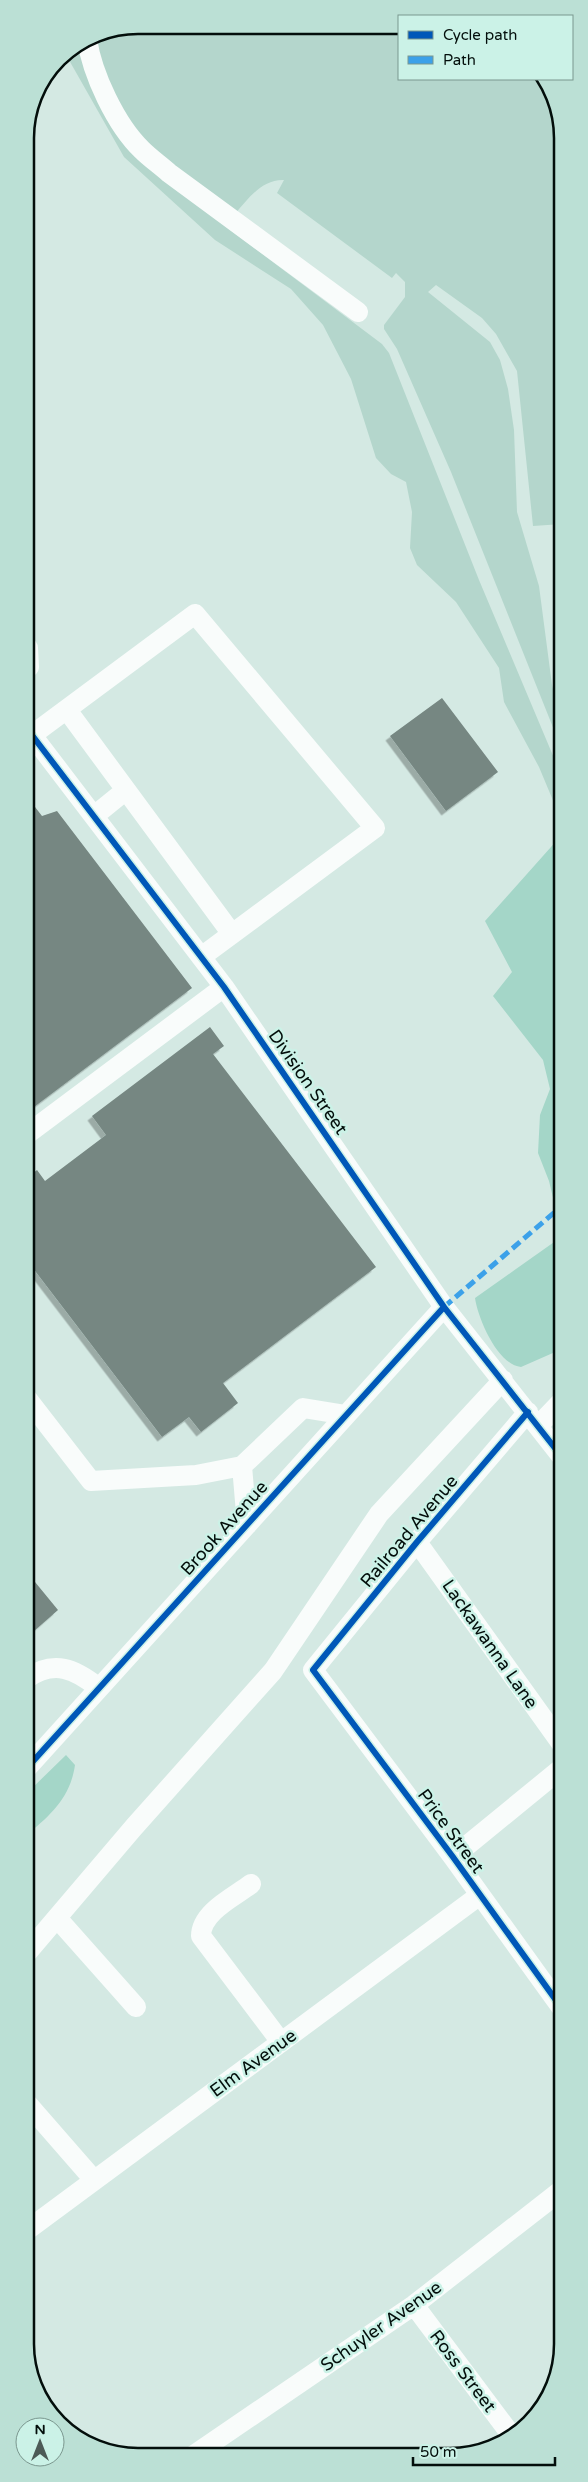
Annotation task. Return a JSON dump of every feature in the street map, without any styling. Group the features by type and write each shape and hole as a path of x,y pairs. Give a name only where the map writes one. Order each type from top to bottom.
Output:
{"street":[{"path":"89,47 95,76 122,123 140,149 169,173 358,312"},
{"path":"34,728 67,710 195,614 375,828 201,957"},
{"path":"67,710 232,934"},
{"name":"Division Street","path":"34,738 224,987 444,1307 534,1418 554,1446"},
{"path":"94,816 126,790"},
{"path":"34,1128 224,987"},
{"name":"Brook Avenue","path":"34,1759 444,1307"},
{"path":"34,1945 134,1827 273,1671 379,1514 503,1380"},
{"name":"Railroad Avenue","path":"313,1670 418,1542 534,1418 554,1406"},
{"path":"34,1407 91,1481 196,1475 242,1466 302,1408 346,1415"},
{"path":"242,1466 247,1525"},
{"name":"Lackawanna Lane","path":"418,1542 554,1735"},
{"path":"34,1675 48,1668 61,1668 80,1673 99,1688"},
{"name":"Price Street","path":"313,1670 453,1857 554,1998"},
{"path":"453,1857 554,1774"},
{"path":"251,1884 210,1914 204,1921 201,1936 281,2042"},
{"name":"Elm Avenue","path":"34,2225 480,1895"},
{"path":"57,1918 136,2007"},
{"path":"34,2111 94,2180"},
{"name":"Schuyler Avenue","path":"210,2448 414,2305 554,2196"},
{"name":"Ross Street","path":"414,2305 508,2431"}],"green space":[{"path":"398,34 398,80 537,80 551,111 554,138 554,525 533,526 517,371 496,334 482,318 436,285 428,292 490,342 500,360 508,389 514,430 517,512 539,586 554,693 554,730 451,472 397,349 384,329 384,325 405,297 405,282 396,273 392,278 277,193 284,180 262,186 250,196 235,214 140,143 100,77 96,43 111,37 124,35"},
{"path":"84,49 88,71 205,211 382,344 389,353 479,580 554,758 554,803 539,767 504,702 499,668 456,602 417,565 410,548 412,512 406,482 391,474 376,458 351,379 323,325 291,289 215,240 124,157 69,60"},
{"path":"554,844 554,1202 549,1181 538,1153 540,1115 550,1089 543,1060 493,996 512,972 485,921"},
{"path":"554,1242 554,1353 521,1367 513,1364 497,1350 490,1340 480,1317 475,1298"},
{"path":"66,1755 75,1765 64,1797 34,1829 34,1786"}],"building":[{"path":"442,698 498,772 446,811 390,736"},
{"path":"34,806 42,816 57,811 192,988 34,1107"},
{"path":"210,1027 224,1046 213,1054 376,1267 223,1383 238,1403 201,1432 189,1417 162,1437 34,1269 34,1172 37,1170 45,1181 106,1135 92,1116"},
{"path":"34,1581 58,1610 34,1631"}],"marked path":[{"path":"444,1307 554,1213"}],"cycle path":[{"path":"34,738 224,987 444,1307 554,1447"},
{"path":"34,1760 444,1307"},
{"path":"528,1412 417,1542 313,1670 453,1857 554,1997"}]}
